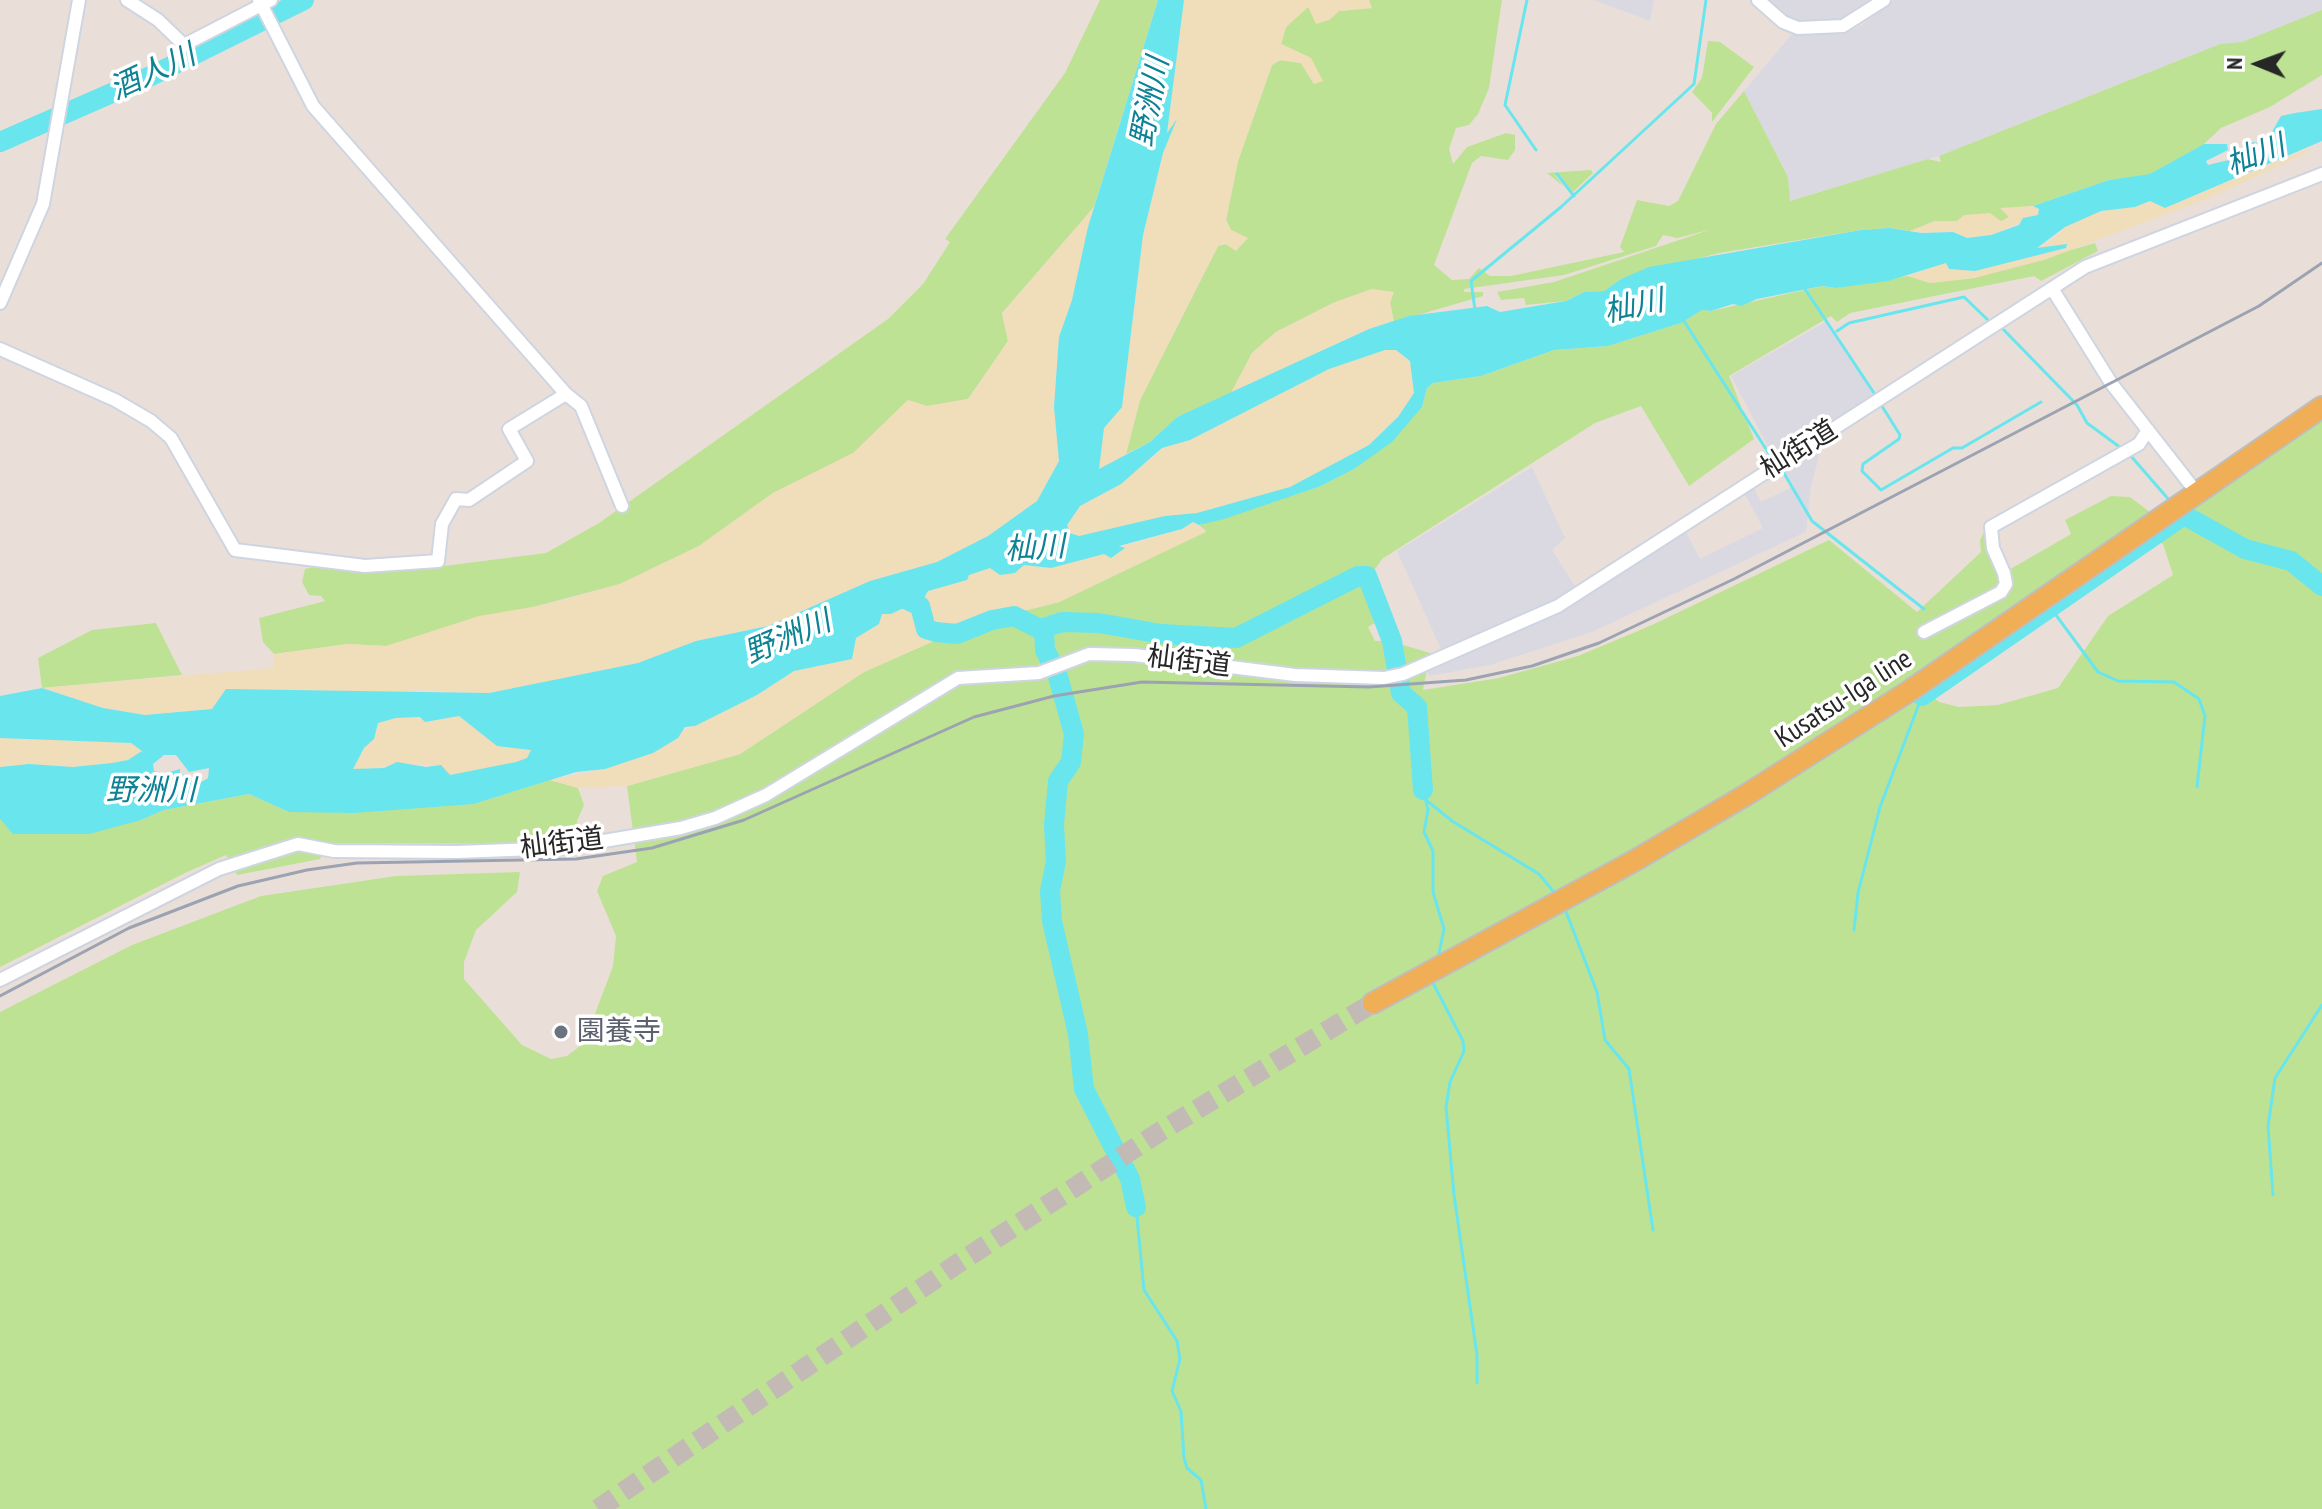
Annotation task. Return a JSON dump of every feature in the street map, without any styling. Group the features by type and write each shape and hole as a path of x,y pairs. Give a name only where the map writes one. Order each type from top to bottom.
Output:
{"main road":[{"name":"Kusatsu-Iga line","path":"1373,1003 1634,861 1746,795 1911,690 2322,407"}],"street":[{"path":"0,303 43,204 79,0"},
{"path":"127,0 158,20 184,45 264,2 313,106 566,394 581,406 622,506"},
{"path":"1758,0 1783,22 1798,28 1816,28 1852,23 1884,0"},
{"name":"杣街道","path":"0,980 219,869 298,844 334,851 457,852 562,848 681,828 715,818 766,795 958,678 1039,673 1089,654 1134,655 1295,675 1384,678 1403,674 1558,606 2085,267 2322,174"},
{"path":"2053,290 2111,383 2197,493"},
{"path":"0,349 115,400 151,421 171,438 235,550 365,566 438,561 442,524 456,499 469,500 527,461 509,429 566,394"},
{"path":"1924,632 2001,592 2006,584 1993,548 1991,527 2025,504 2139,444 2148,430"}],"shaded area":[{"path":"1594,0 1654,0 1650,21"},
{"path":"1765,0 1875,0 1836,23 1796,22"},
{"path":"1894,0 2322,0 2322,10 2242,42 2220,44 1939,156 1789,201 1788,176 1744,91 1791,35 1845,33 1862,25"},
{"path":"1827,321 1875,397 1775,460 1731,376"},
{"path":"1823,441 1811,487 1806,532 1592,632 1490,665 1429,676 1427,670 1561,608 1684,528 1700,559 1763,528 1743,491 1753,485 1761,502 1794,486 1782,467"},
{"path":"1532,467 1565,538 1552,550 1577,589 1556,603 1443,654 1397,551"}],"green space":[{"path":"1100,0 1158,0 1094,207 1002,313 1008,341 968,399 927,406 908,400 854,453 773,493 699,546 620,584 386,646 348,644 274,654 263,642 259,618 325,601 321,596 309,595 302,582 305,569 318,566 420,569 546,553 599,523 888,319 923,284 950,242 945,239 1065,73"},
{"path":"1369,0 1502,0 1489,88 1478,114 1469,125 1456,128 1449,149 1453,164 1467,147 1506,133 1515,135 1515,150 1508,160 1481,156 1472,163 1434,265 1452,280 1469,279 1479,268 1490,276 1511,276 1624,252 1620,247 1637,200 1669,206 1678,201 1716,124 1744,91 1788,177 1790,201 1928,159 1941,162 1939,156 2220,44 2242,42 2322,10 2322,75 2270,107 2221,128 2204,144 2150,175 2109,180 2033,206 2002,209 2009,217 2001,222 1935,221 1910,231 1890,228 1861,230 1719,253 1621,279 1604,291 1584,292 1566,301 1526,305 1524,298 1501,300 1497,292 1554,282 1709,230 1677,238 1663,235 1656,246 1564,275 1464,289 1464,292 1483,292 1483,296 1394,322 1390,303 1372,289 1333,303 1276,332 1252,353 1231,393 1177,417 1150,442 1126,454 1140,400 1218,246 1248,239 1231,230 1226,220 1238,161 1272,65 1280,60 1301,63 1314,84 1311,58 1281,44 1286,27 1309,6 1329,20 1339,11 1371,8"},
{"path":"1708,41 1720,42 1754,67 1712,122 1712,113 1692,92 1702,78"},
{"path":"1591,170 1593,173 1573,192 1558,173 1555,175 1563,186 1547,173"},
{"path":"2095,243 2098,251 2041,281 2034,276 1850,313 1837,322 1831,316 1729,376 1754,439 1689,486 1641,406 1595,423 1382,559 1364,585 1382,619 1368,627 1375,641 1390,641 1430,653 1423,690 1499,678 1578,656 1652,625 1829,540 1917,612 1981,552 1980,540 1985,530 2007,571 2071,534 2065,520 2111,496 2130,497 2163,522 2322,415 2322,1509 0,1509 0,1012 132,945 261,896 396,876 520,872 517,892 476,930 464,962 464,979 522,1045 551,1059 567,1056 584,1043 613,966 616,936 597,891 603,876 637,862 627,786 740,754 864,672 972,624 1059,602 1206,531 1199,525 1321,486 1354,469 1422,407 1427,388 1433,383 1481,376 1554,350 1608,346 1681,323 1702,310 1711,311 1822,286 1836,288 1908,276 1930,283 1974,278","holes":["2132,527 2163,544 2173,575 2108,616 2058,688 1998,705 1959,707 1939,702 1914,681"]},
{"path":"156,623 182,675 42,688 38,658 92,630"},
{"path":"550,780 578,788 584,805 577,821 579,838 538,844 327,843 320,859 237,875 226,855 0,967 0,819 14,834 141,820 164,810 249,794 289,812 474,804"}],"sand":[{"path":"1184,0 1369,0 1372,8 1339,11 1329,20 1316,24 1308,7 1286,27 1281,44 1311,58 1323,81 1314,84 1301,63 1280,60 1272,65 1238,161 1226,220 1231,230 1248,238 1236,251 1224,243 1218,246 1140,400 1126,454 1100,469 1097,468 1104,428 1122,407 1143,235 1163,153 1174,124 1166,135"},
{"path":"2313,147 2305,154 2209,198 2044,260 1974,278 1930,283 1908,276 1946,263 1950,269 1975,271 2066,248 2033,249 2048,243 2065,227 2101,211 2135,207 2151,201 2165,208"},
{"path":"2033,206 2039,209 2038,215 1991,235 1967,238 1953,232 1910,231 1935,221 1957,221 1964,215 1990,213 2001,221 2009,217 2000,208"},
{"path":"1094,207 1072,300 1059,337 1054,407 1059,461 1037,501 988,536 937,562 870,581 768,626 696,641 638,663 489,693 417,690 145,715 103,708 42,688 274,668 274,654 348,644 386,646 479,616 550,604 620,584 699,546 773,493 853,453 908,400 927,406 969,399 1008,341 1002,314"},
{"path":"1372,289 1394,292 1390,303 1394,322 1368,329 1231,393 1252,353 1276,332 1333,303"},
{"path":"1385,349 1395,350 1410,361 1414,393 1398,417 1369,445 1290,487 1197,513 1079,536 1070,533 1067,525 1080,506 1153,458 1162,448 1190,440 1329,369"},
{"path":"1193,522 1206,532 1059,602 972,624 864,672 740,754 627,786 578,788 550,780 605,769 757,695 794,671 852,659 856,638 879,624 882,614 924,598 928,591 967,580 969,575 990,568 1023,565 1051,568 1182,529"},
{"path":"459,716 498,746 531,749 527,758 450,775 441,765 402,764 353,770 364,748 374,739 377,723 395,718 420,717 425,722"},
{"path":"0,738 131,743 143,751 128,760 112,763 73,767 29,764 0,767"}],"water":[{"path":"1158,0 1184,0 1167,133 1177,119 1163,153 1143,235 1122,407 1104,428 1099,469 1150,442 1177,417 1369,329 1409,316 1487,306 1500,312 1566,301 1584,292 1604,291 1621,279 1649,267 1861,230 1890,228 1921,233 1953,232 1967,238 1991,235 2019,225 2023,218 2038,215 2039,209 2033,206 2109,180 2150,174 2204,144 2227,144 2228,150 2206,161 2208,165 2237,158 2253,142 2265,144 2281,116 2322,109 2322,141 2165,208 2150,201 2135,207 2101,211 2065,227 2037,248 2067,244 2066,248 1975,271 1949,269 1946,263 1888,281 1836,288 1822,286 1757,299 1741,306 1733,304 1711,311 1702,310 1681,323 1608,346 1554,350 1481,376 1433,383 1427,388 1422,407 1392,442 1354,469 1321,486 1224,519 1199,525 1193,522 1182,529 1119,546 1125,548 1111,558 1104,554 1051,568 1024,565 1015,573 1000,575 990,568 969,575 967,580 928,591 924,598 891,614 882,614 879,624 856,638 852,659 794,671 757,695 695,726 685,727 678,738 653,753 605,769 576,772 474,804 354,813 289,812 249,794 164,810 141,820 89,834 13,834 0,819 0,767 29,764 73,767 112,763 128,760 142,751 131,743 0,738 0,696 42,688 103,708 145,715 212,709 226,689 489,693 638,663 696,641 768,626 870,581 937,562 988,536 1037,501 1059,461 1054,407 1059,337 1072,300 1088,227","holes":["1385,350 1396,350 1410,361 1414,393 1398,417 1369,445 1290,487 1197,513 1165,516 1079,536 1070,533 1067,525 1080,506 1121,484 1162,448 1190,440 1329,369","459,716 497,746 531,750 527,758 516,762 450,775 441,765 426,767 397,762 384,768 353,769 364,748 374,739 378,723 396,718 420,717 425,722","164,755 176,755 189,772 209,768 208,778 195,786 188,774 180,775 180,769 163,774 154,771 153,764"]}],"waterway":[{"name":"酒人川","path":"0,142 153,75 304,0"},
{"path":"1527,0 1505,105 1536,150"},
{"path":"1475,310 1471,281 1561,207 1694,84 1706,0"},
{"path":"1557,174 1574,196"},
{"path":"1803,286 1876,396"},
{"path":"1837,331 1849,323 1964,297 1990,322"},
{"name":"杣川","path":"1682,318 1775,463"},
{"path":"2001,327 2077,405 2087,423 2121,448"},
{"path":"1880,403 1900,435 1899,439 1863,464 1862,471 1881,490 2041,402"},
{"path":"2130,455 2170,501"},
{"path":"1781,468 1812,521 1924,609"},
{"path":"1922,696 2184,515 2245,549 2291,561 2322,586"},
{"path":"1041,629 1062,622 1099,623 1161,634 1236,638 1358,576 1367,576 1392,641 1401,693 1417,707 1423,790"},
{"path":"887,597 903,598 920,606 926,629 936,632 957,634 992,620 1014,616 1044,631 1045,650 1057,673 1074,734 1071,762 1058,781 1054,825 1056,861 1050,891 1052,921 1078,1034 1084,1089 1130,1179 1136,1207"},
{"path":"2050,607 2098,672 2118,681 2174,682 2199,699 2205,716 2197,787"},
{"path":"1854,930 1858,893 1880,807 1922,696"},
{"path":"1423,790 1428,810 1424,832 1433,851 1433,892 1444,929 1438,958"},
{"path":"1426,800 1452,821 1539,874 1557,896"},
{"path":"1565,909 1597,992 1605,1040 1629,1069 1653,1230"},
{"path":"1432,981 1463,1041 1464,1051 1450,1082 1446,1107 1454,1195 1477,1355 1477,1383"},
{"path":"2273,1195 2268,1126 2275,1078 2322,1005"},
{"path":"1136,1207 1144,1290 1177,1341 1180,1359 1172,1391 1181,1411 1184,1458 1187,1468 1201,1480 1206,1509"}],"tunnel":[{"path":"598,1509 960,1262 1158,1133 1373,1003"}],"railway":[{"path":"0,996 129,928 238,886 307,870 357,863 576,859 652,848 744,820 974,717 1054,696 1142,682 1369,687 1466,680 1532,666 1599,643 1734,579 2259,306 2322,263"}],"place":[{"name":"園養寺","path":"561,1032"}],"water label":[{"name":"野洲川","path":"1151,102"},
{"name":"野洲川","path":"788,638"},
{"name":"野洲川","path":"151,791"}]}
